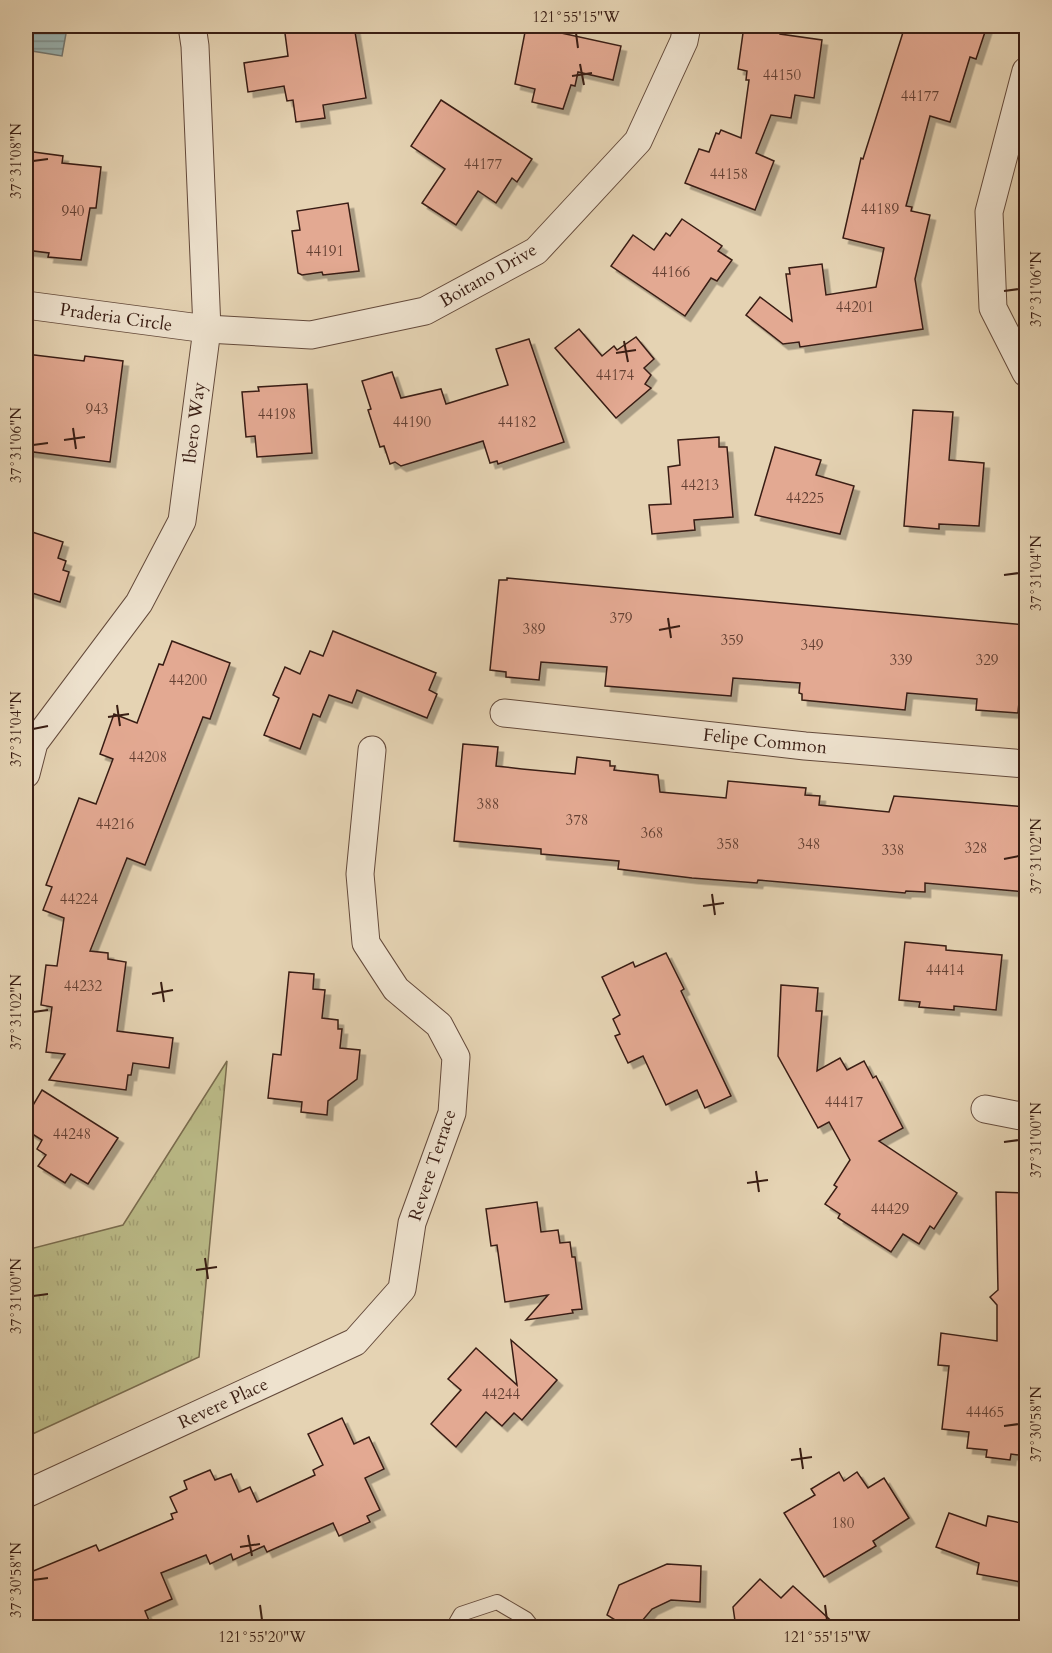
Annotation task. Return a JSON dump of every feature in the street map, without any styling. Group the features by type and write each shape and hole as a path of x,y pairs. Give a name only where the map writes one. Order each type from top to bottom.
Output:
{"street":[{"name":"Ibero Way","path":"26,774 30,741 139,603 182,521 207,329 195,46 192,26"},
{"name":"Boitano Drive","path":"207,329 311,335 425,311 537,251 638,141 684,41 687,26"},
{"path":"1026,71 989,212 993,308 1026,373"},
{"name":"Praderia Circle","path":"26,304 207,329"},
{"name":"Felipe Common","path":"504,713 805,746 1026,764"},
{"name":"Revere Terrace","path":"372,750 360,874 366,942 396,989 439,1025 456,1057 452,1113 412,1223 402,1289"},
{"path":"985,1109 1026,1117"},
{"name":"Revere Place","path":"26,1494 356,1342 402,1289"}],"lane":[{"path":"453,1628 461,1614 497,1602 526,1619 532,1628"}],"green space":[{"path":"227,1061 199,1357 26,1437 26,1250 123,1225"}],"water":[{"path":"26,26 67,28 62,56 26,50"}],"building":[{"path":"284,26 354,26 366,98 323,105 325,118 296,122 293,100 287,101 284,86 248,92 244,63 288,56"},
{"path":"529,26 621,46 613,80 578,72 575,86 571,85 563,109 532,102 535,89 515,84 525,32 527,33"},
{"path":"744,26 780,29 780,34 822,40 814,98 795,95 791,118 771,115 756,153 774,161 755,210 685,183 699,149 709,152 716,133 719,134 721,130 741,138 749,80 746,80 747,71 738,69"},
{"path":"905,26 987,26 976,59 970,57 950,122 930,116 906,206 912,207 911,211 930,215 915,279 923,329 800,347 799,342 783,344 746,315 760,297 792,321 786,274 790,274 789,268 822,264 826,295 876,287 884,248 843,238 861,158 863,159"},
{"path":"441,100 532,159 517,182 512,178 496,203 478,191 456,225 422,203 445,169 411,146"},
{"path":"26,151 63,156 62,163 101,167 96,208 90,208 81,260 48,257 49,253 26,250"},
{"path":"348,203 359,271 323,275 322,272 302,275 298,273 292,231 300,230 297,211"},
{"path":"682,219 722,246 718,251 732,260 717,281 711,278 685,316 611,266 633,235 654,250 666,233 670,236"},
{"path":"579,329 602,356 614,346 617,350 636,337 654,359 644,368 651,375 645,384 651,388 616,418 555,348"},
{"path":"529,339 564,442 498,464 497,461 490,463 483,441 401,466 395,462 390,464 384,446 380,447 368,410 371,409 362,381 392,372 401,398 441,389 446,404 508,385 496,349"},
{"path":"26,354 84,361 85,356 123,361 110,462 26,451"},
{"path":"307,384 312,453 257,457 255,436 246,437 242,392 259,391 258,387"},
{"path":"913,410 953,412 949,460 984,463 979,526 939,524 939,529 904,526"},
{"path":"719,437 719,447 727,447 733,517 694,520 695,530 652,534 649,505 671,504 668,467 680,465 678,440"},
{"path":"775,447 821,460 816,475 854,486 840,534 755,515"},
{"path":"26,530 63,542 58,558 66,561 63,570 69,572 60,602 26,591"},
{"path":"507,578 1026,625 1018,713 976,710 977,699 907,693 905,710 802,700 802,694 799,693 800,683 733,678 731,696 605,686 607,667 541,662 539,680 506,677 506,672 490,670 499,580 507,580"},
{"path":"333,631 436,673 429,690 437,694 427,718 357,690 352,703 329,695 320,717 313,714 300,749 264,735 279,698 273,695 285,667 300,674 310,651 323,656"},
{"path":"172,641 230,663 210,719 203,717 145,865 127,858 90,951 108,953 108,959 126,962 117,1031 173,1038 169,1068 133,1063 131,1075 128,1075 126,1090 49,1080 65,1054 46,1052 52,1007 41,1005 46,965 57,966 64,918 43,910 52,887 46,885 79,798 96,804 113,759 100,754 114,714 137,723 159,664 163,665"},
{"path":"463,744 498,747 496,766 575,774 577,757 610,761 610,766 615,766 614,770 658,775 660,792 726,798 728,781 806,788 805,795 820,796 819,805 889,812 894,796 1026,807 1026,892 925,883 925,892 906,891 905,893 758,880 757,883 692,878 618,869 619,861 541,854 541,849 454,841"},
{"path":"905,942 946,946 946,950 1002,955 996,1010 954,1006 954,1010 919,1007 920,1002 899,1000"},
{"path":"666,953 684,989 681,991 731,1096 705,1108 697,1090 666,1105 643,1056 628,1063 615,1036 620,1034 613,1019 620,1015 602,977 633,962 635,967"},
{"path":"289,972 314,974 313,989 325,990 322,1018 338,1020 338,1029 342,1029 340,1048 360,1050 357,1079 328,1101 327,1115 301,1112 302,1102 268,1098 273,1054 281,1055"},
{"path":"781,985 818,988 816,1011 822,1011 817,1071 840,1058 847,1070 864,1061 873,1078 876,1076 903,1128 879,1141 957,1193 934,1229 930,1226 919,1244 903,1234 891,1252 838,1218 840,1214 825,1204 837,1187 834,1185 850,1160 829,1122 818,1128 778,1056"},
{"path":"42,1090 118,1138 88,1184 71,1174 65,1183 38,1166 46,1155 37,1149 42,1140 26,1130 26,1117"},
{"path":"996,1192 1026,1193 1026,1456 1011,1454 1010,1460 986,1457 987,1450 967,1448 969,1432 942,1429 949,1366 938,1365 941,1333 997,1341 997,1305 990,1297 998,1290"},
{"path":"537,1202 541,1232 558,1230 560,1243 570,1242 572,1257 575,1257 582,1309 572,1310 573,1313 526,1320 548,1295 505,1302 497,1245 491,1246 486,1209"},
{"path":"511,1340 557,1380 522,1420 514,1413 502,1426 486,1412 456,1447 431,1424 461,1390 448,1379 476,1348 517,1385"},
{"path":"342,1418 354,1444 369,1437 384,1469 365,1478 380,1510 367,1516 370,1522 339,1536 333,1523 267,1552 264,1546 233,1560 231,1554 210,1564 206,1555 161,1573 172,1599 145,1611 152,1628 26,1628 26,1574 96,1545 99,1551 173,1519 171,1514 177,1512 170,1497 187,1489 184,1481 210,1470 215,1480 231,1474 239,1492 250,1487 257,1502 315,1475 313,1470 323,1465 308,1434"},
{"path":"839,1472 844,1481 857,1472 868,1488 884,1478 909,1518 873,1541 876,1546 824,1577 784,1513 815,1495 811,1489"},
{"path":"949,1513 986,1526 988,1516 1026,1524 1026,1583 977,1574 979,1563 936,1547"},
{"path":"667,1564 701,1566 700,1602 671,1600 652,1609 636,1628 628,1628 607,1615 619,1585"},
{"path":"760,1579 781,1598 793,1586 839,1628 736,1628 733,1607"}]}
